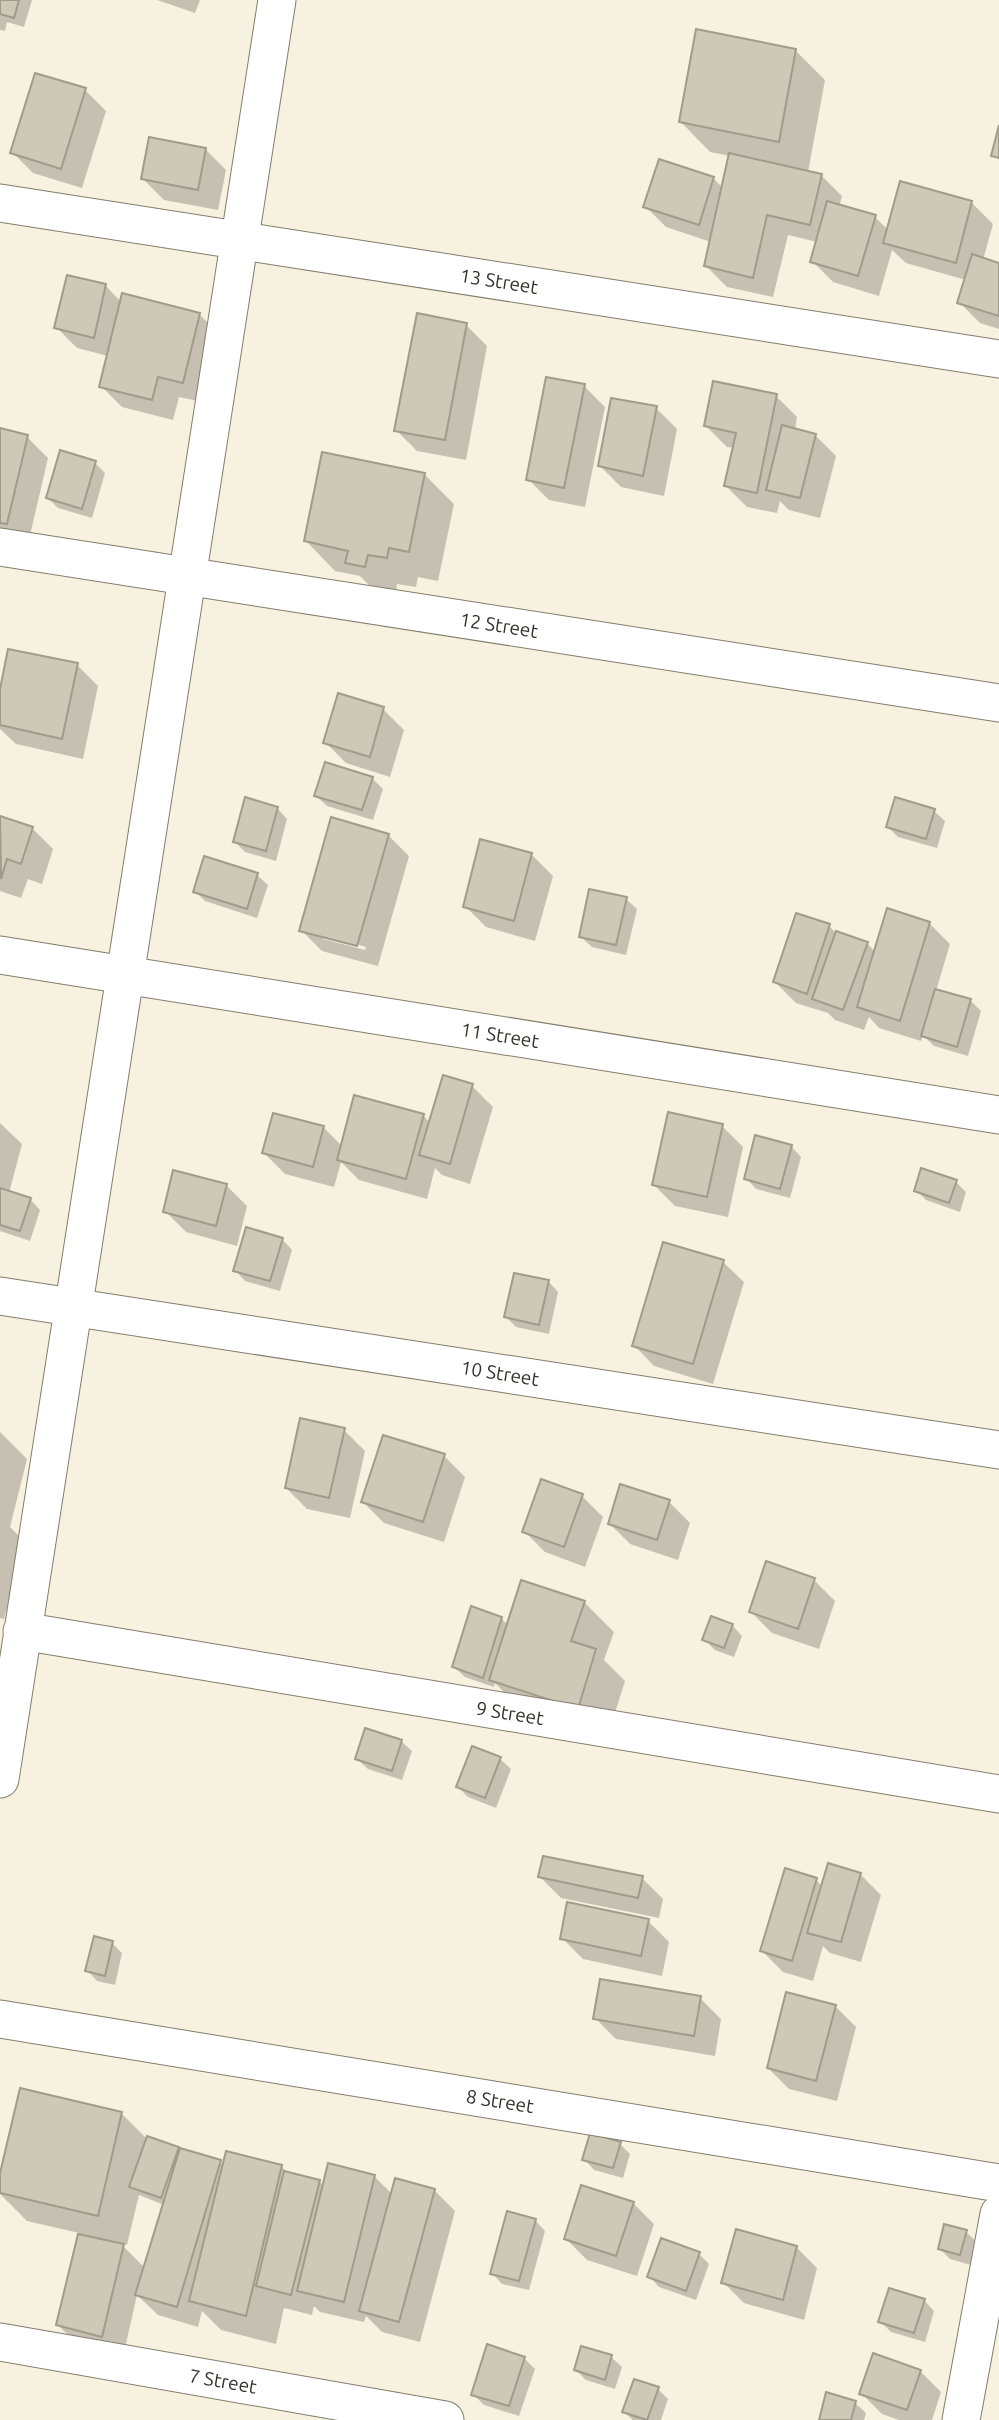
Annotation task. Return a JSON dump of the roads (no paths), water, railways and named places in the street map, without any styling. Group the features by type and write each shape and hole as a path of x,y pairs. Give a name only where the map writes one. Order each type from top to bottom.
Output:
{"street":[{"path":"0,1779 277,0"},
{"name":"13 Street","path":"0,203 999,359"},
{"name":"12 Street","path":"0,547 999,703"},
{"name":"11 Street","path":"0,955 999,1115"},
{"name":"10 Street","path":"0,1296 999,1450"},
{"name":"9 Street","path":"22,1631 999,1794"},
{"name":"8 Street","path":"0,2018 999,2183"},
{"path":"961,2420 999,2214"},
{"name":"7 Street","path":"0,2342 446,2420"}]}
